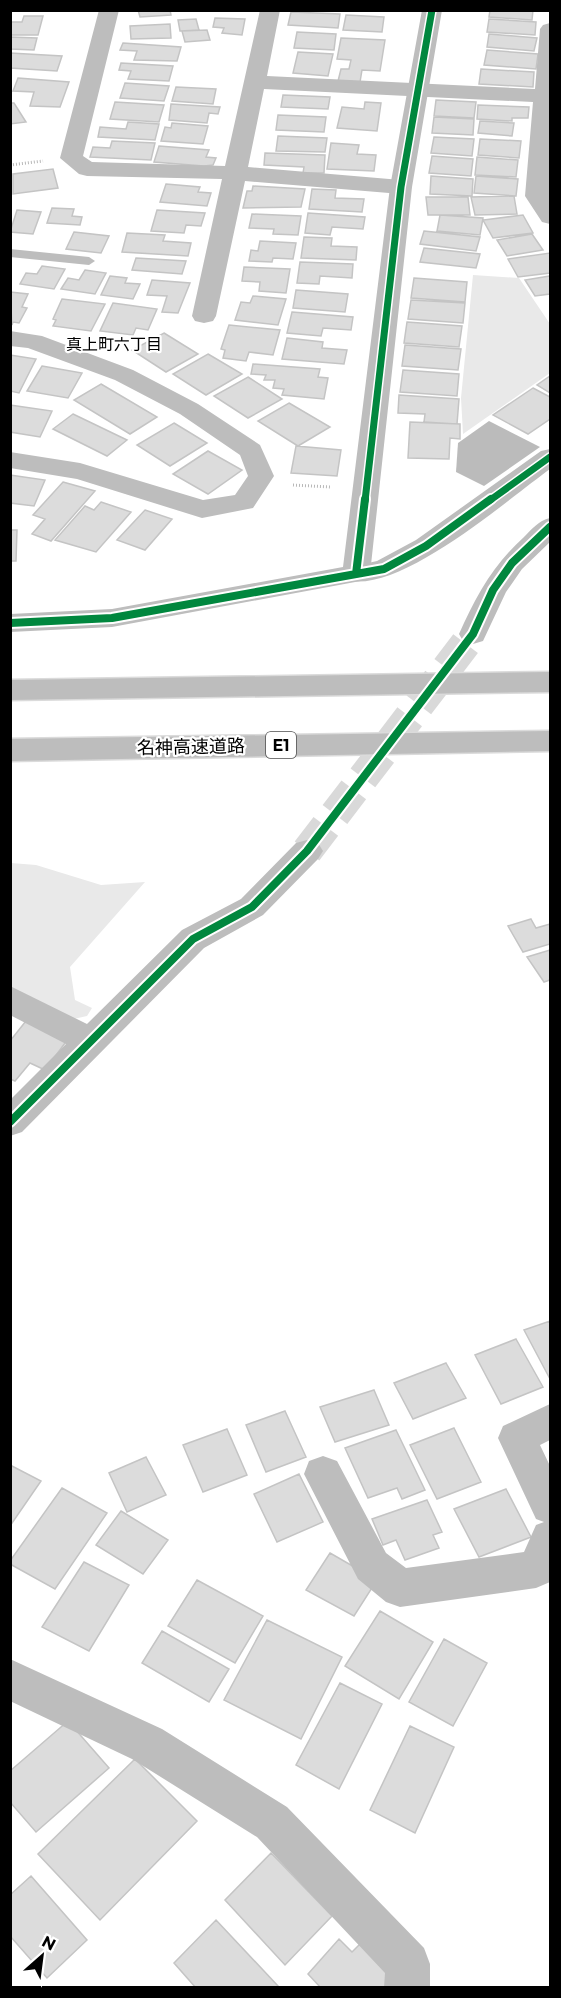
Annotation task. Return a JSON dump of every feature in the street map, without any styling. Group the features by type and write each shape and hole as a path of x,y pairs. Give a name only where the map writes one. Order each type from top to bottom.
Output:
{"main road":[{"path":"109,10 71,158 87,169 236,172 401,187"},
{"path":"204,316 270,10"},
{"path":"356,574 401,187 432,10"},
{"path":"550,29 548,96 537,196 550,217"},
{"path":"255,82 418,92 548,96"},
{"path":"10,338 33,341 124,375 189,409 251,451 261,476 244,502 202,509 80,471 10,460"},
{"path":"10,623 112,618 384,569 426,546 550,458"},
{"path":"473,633 493,590 512,564 550,526"},
{"path":"10,690 550,682"},
{"name":"名神高速道路","path":"10,750 550,741"},
{"path":"10,1122 193,939 252,908 308,851"},
{"path":"10,999 89,1041"},
{"path":"550,1421 517,1438 550,1506"},
{"path":"323,1474 372,1566 400,1588 536,1569 550,1538"},
{"path":"12,1681 147,1744 272,1822 408,1964 407,1988"}],"lane":[{"path":"10,253 89,261"}],"path":[{"path":"256,483 366,489"}],"shaded area":[{"path":"473,275 519,278 550,324 550,373 463,434 461,398"},
{"path":"489,421 540,447 484,486 456,472 458,443"},
{"path":"11,863 36,865 101,885 145,882 70,967 75,1000 92,1008 87,1016 69,1020 11,987"}],"building":[{"path":"138,10 170,10 171,15 140,17"},
{"path":"490,10 533,10 532,20 489,17"},
{"path":"291,12 340,14 338,28 288,25"},
{"path":"346,15 384,17 382,32 343,30"},
{"path":"24,16 43,16 38,35 10,35 10,22 22,22"},
{"path":"215,18 245,19 242,35 222,33 224,28 213,27"},
{"path":"196,19 199,30 180,31 178,20"},
{"path":"489,19 536,22 535,35 487,32"},
{"path":"170,24 171,38 131,39 130,26"},
{"path":"207,30 210,40 185,42 182,31"},
{"path":"297,32 336,34 334,50 294,48"},
{"path":"489,34 537,38 534,51 487,47"},
{"path":"10,37 37,38 34,50 10,49"},
{"path":"341,38 385,40 380,71 362,70 360,82 338,81 341,69 349,69 351,60 337,59"},
{"path":"123,43 181,47 177,61 134,60 137,51 120,50"},
{"path":"487,50 538,54 536,69 484,65"},
{"path":"298,52 333,54 328,76 293,73"},
{"path":"10,53 62,56 57,71 10,68"},
{"path":"121,63 173,66 169,81 128,79 131,71 119,70"},
{"path":"481,69 534,72 533,87 479,84"},
{"path":"18,78 69,82 60,107 30,106 34,92 13,91"},
{"path":"125,83 169,86 164,101 120,98"},
{"path":"176,87 216,89 213,104 172,101"},
{"path":"283,95 330,97 328,109 281,107"},
{"path":"436,100 476,102 474,118 434,116"},
{"path":"115,102 164,105 159,122 110,119"},
{"path":"365,102 381,103 377,131 337,128 342,107 364,109"},
{"path":"10,103 14,103 26,122 10,124"},
{"path":"171,104 220,107 218,114 209,113 207,123 169,120"},
{"path":"478,105 529,107 528,118 512,118 512,121 477,119"},
{"path":"278,115 326,117 324,132 276,130"},
{"path":"434,117 474,119 473,135 432,133"},
{"path":"480,121 514,123 512,136 478,133"},
{"path":"128,122 159,124 155,140 98,137 100,127 126,129"},
{"path":"172,123 208,126 203,144 161,141 165,127 171,128"},
{"path":"278,136 327,138 325,152 276,151"},
{"path":"434,137 474,139 472,156 431,153"},
{"path":"480,139 521,141 519,158 478,155"},
{"path":"112,141 155,143 151,160 90,157 93,147 110,148"},
{"path":"331,143 359,145 357,154 376,155 374,171 327,169"},
{"path":"159,146 209,150 206,157 216,158 213,165 204,166 154,162"},
{"path":"265,153 325,155 324,173 303,173 304,167 264,165"},
{"path":"432,156 473,159 471,176 429,173"},
{"path":"477,157 518,160 516,177 475,175"},
{"path":"53,169 58,188 13,194 13,174"},
{"path":"431,176 473,179 472,196 430,194"},
{"path":"476,176 518,179 516,196 474,193"},
{"path":"166,184 200,187 198,192 211,193 207,206 160,202"},
{"path":"253,186 305,189 301,207 243,208 247,191 252,191"},
{"path":"312,189 336,190 335,198 364,199 362,212 309,209"},
{"path":"514,196 517,214 475,215 471,197"},
{"path":"426,197 468,197 470,215 428,215"},
{"path":"52,208 74,209 72,216 82,217 80,225 47,223"},
{"path":"17,210 41,212 33,234 10,232"},
{"path":"157,210 205,213 201,226 186,225 184,233 151,231"},
{"path":"308,213 365,217 363,229 332,227 330,235 305,233"},
{"path":"252,214 301,216 298,235 273,234 274,229 249,228"},
{"path":"440,215 483,218 480,235 437,231"},
{"path":"523,215 533,233 493,238 483,220"},
{"path":"424,231 480,237 476,251 420,244"},
{"path":"74,232 109,236 101,253 66,249"},
{"path":"127,233 165,235 163,241 191,243 188,256 122,252"},
{"path":"532,234 543,250 507,256 497,240"},
{"path":"304,237 332,238 331,246 357,247 356,260 301,258"},
{"path":"260,241 296,243 293,259 273,258 272,262 249,261 251,250 258,251"},
{"path":"424,248 480,254 476,268 420,262"},
{"path":"550,253 550,273 518,277 508,259"},
{"path":"136,258 186,261 182,274 132,270"},
{"path":"300,262 353,264 352,278 320,276 319,284 297,283"},
{"path":"42,266 65,269 54,289 20,284 26,273 37,274"},
{"path":"244,267 290,269 286,293 259,291 260,282 242,281"},
{"path":"85,270 106,273 95,294 61,289 68,278 79,280"},
{"path":"110,276 127,278 125,283 140,284 133,299 101,295"},
{"path":"550,276 550,294 535,296 525,280"},
{"path":"414,278 467,282 465,302 411,298"},
{"path":"152,280 190,283 178,313 162,312 167,296 147,295"},
{"path":"296,290 348,294 345,312 293,308"},
{"path":"10,292 28,294 22,307 27,308 19,323 13,322 12,325"},
{"path":"253,296 286,299 278,325 235,320 241,302 250,303"},
{"path":"62,299 105,304 91,331 53,326 56,320 53,319"},
{"path":"411,300 465,303 463,323 408,319"},
{"path":"113,303 157,309 148,330 136,328 133,335 100,331"},
{"path":"292,312 353,317 351,330 323,328 321,336 287,333"},
{"path":"407,322 462,326 459,347 404,343"},
{"path":"229,325 280,330 273,355 249,352 246,361 223,358 225,350 221,349"},
{"path":"164,333 198,354 166,372 132,350"},
{"path":"287,338 323,342 322,348 347,350 344,364 282,359"},
{"path":"405,345 461,349 458,370 402,366"},
{"path":"208,354 242,374 206,395 173,374"},
{"path":"10,355 36,359 19,393 10,391"},
{"path":"253,364 320,369 318,377 328,378 324,399 282,395 284,389 273,388 275,380 264,380 266,375 251,374"},
{"path":"42,366 82,373 68,398 27,391"},
{"path":"403,370 459,374 457,396 400,392"},
{"path":"550,376 550,393 537,385"},
{"path":"248,377 282,399 248,418 214,396"},
{"path":"101,384 157,417 130,434 74,400"},
{"path":"533,388 550,397 550,419 528,434 493,415"},
{"path":"399,395 459,399 457,424 424,422 425,414 398,413"},
{"path":"289,403 330,427 298,446 258,421"},
{"path":"10,405 52,411 40,437 10,432"},
{"path":"73,414 127,440 107,456 53,429"},
{"path":"410,422 460,424 460,439 450,438 449,459 408,458"},
{"path":"174,423 207,443 170,466 137,445"},
{"path":"296,446 341,450 337,476 291,473"},
{"path":"208,451 242,470 208,494 173,474"},
{"path":"10,475 45,480 34,506 10,503"},
{"path":"63,482 95,491 51,541 32,534 45,519 33,515"},
{"path":"101,502 131,512 96,552 55,540 85,506 94,510"},
{"path":"145,510 172,519 145,550 117,540"},
{"path":"10,530 17,530 16,561 10,561"},
{"path":"531,919 536,928 550,924 550,944 523,952 508,926"},
{"path":"550,950 550,980 544,982 527,957"},
{"path":"26,1021 68,1039 45,1070 30,1063 15,1081 10,1079 10,1041"},
{"path":"550,1321 550,1379 524,1330"},
{"path":"516,1339 543,1387 501,1404 475,1355"},
{"path":"446,1363 466,1398 413,1419 394,1383"},
{"path":"374,1390 389,1425 335,1442 320,1407"},
{"path":"285,1411 306,1457 266,1472 246,1425"},
{"path":"454,1428 481,1482 437,1499 410,1445"},
{"path":"227,1429 247,1475 203,1492 183,1445"},
{"path":"396,1430 425,1490 402,1499 397,1488 368,1498 345,1448"},
{"path":"146,1457 166,1495 127,1512 109,1473"},
{"path":"10,1465 41,1481 10,1526"},
{"path":"299,1474 323,1522 277,1542 254,1494"},
{"path":"62,1488 107,1513 55,1589 10,1564 10,1561"},
{"path":"506,1489 531,1537 479,1557 454,1509"},
{"path":"427,1500 442,1532 433,1535 439,1548 405,1560 396,1540 383,1545 372,1519"},
{"path":"121,1511 168,1540 143,1574 96,1545"},
{"path":"330,1553 377,1580 354,1616 306,1590"},
{"path":"84,1562 129,1585 89,1651 42,1627"},
{"path":"197,1580 263,1616 235,1663 168,1626"},
{"path":"380,1611 433,1642 399,1699 345,1666"},
{"path":"267,1620 342,1657 301,1739 224,1700"},
{"path":"162,1631 229,1669 209,1702 142,1663"},
{"path":"444,1639 487,1663 453,1726 409,1702"},
{"path":"340,1683 382,1704 339,1789 296,1765"},
{"path":"68,1721 109,1768 36,1832 10,1802 10,1771"},
{"path":"410,1726 454,1747 415,1833 370,1810"},
{"path":"135,1759 197,1821 100,1920 38,1854"},
{"path":"271,1853 332,1916 285,1965 225,1900"},
{"path":"31,1876 87,1940 47,1978 10,1936 10,1895"},
{"path":"216,1920 278,1986 276,1988 196,1988 174,1963"},
{"path":"339,1939 352,1952 363,1941 401,1979 394,1988 321,1988 308,1974"}],"tunnel":[{"path":"307,851 473,634"}],"cycle path":[{"path":"356,574 401,187 432,10"},
{"path":"10,623 112,618 384,569 426,546 550,457"},
{"path":"10,1122 193,939 252,907 307,851 473,634 493,590 512,563 550,527"}],"district":[{"name":"真上町六丁目","path":"114,344"}]}
